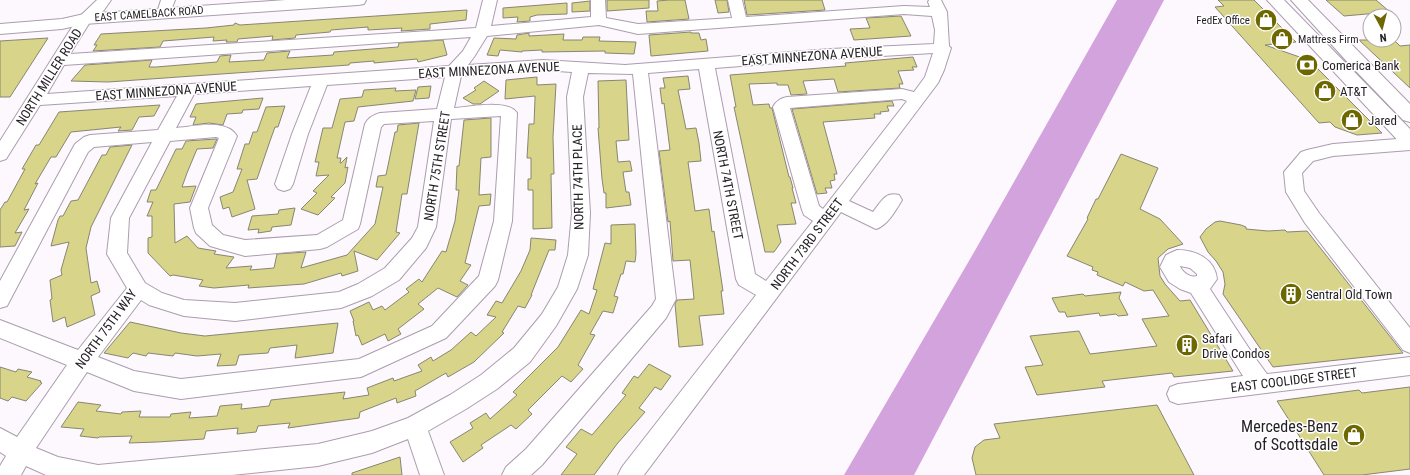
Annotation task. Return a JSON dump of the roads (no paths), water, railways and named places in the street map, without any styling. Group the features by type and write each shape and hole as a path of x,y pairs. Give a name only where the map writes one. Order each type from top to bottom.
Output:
{"main road":[{"name":"EAST CAMELBACK ROAD","path":"0,29 62,24 84,19 166,7 358,0"},
{"path":"1275,0 1410,142"},
{"path":"1298,0 1410,115"},
{"name":"EAST CAMELBACK ROAD","path":"0,19 68,14 84,19"}],"street":[{"name":"NORTH MILLER ROAD","path":"84,19 83,8 88,0"},
{"name":"NORTH MILLER ROAD","path":"0,155 84,19 99,7 104,0"},
{"name":"NORTH 75TH STREET","path":"138,289 163,301 184,308 203,311 235,312 341,300 365,290 392,274 419,243 427,227 431,210 440,130 454,71 469,54 483,30 490,0"},
{"path":"598,0 599,21"},
{"path":"735,0 740,21"},
{"path":"824,0 830,15"},
{"path":"60,60 468,33 483,30 599,21 638,29 904,10 937,6"},
{"name":"NORTH 73RD STREET","path":"630,475 918,98 935,73 943,48 937,6"},
{"name":"EAST MINNEZONA AVENUE","path":"35,100 543,65 625,70 706,63 943,48"},
{"name":"NORTH 74TH STREET","path":"706,63 746,279 770,293"},
{"name":"NORTH 74TH PLACE","path":"415,426 489,382 522,356 549,320 567,289 578,255 581,213 575,97 581,68"},
{"path":"514,475 539,452 659,312 666,299 640,68"},
{"path":"284,184 300,134 321,81"},
{"name":"NORTH 75TH WAY","path":"8,475 20,452 81,362 138,289 117,254 120,218 188,90"},
{"path":"825,220 811,210 781,108 787,102 902,94 918,98"},
{"path":"0,300 81,148 90,141 219,131 228,136 199,208 203,228 218,242 245,248 320,242 351,224 373,124 380,119 503,110 510,113 503,221 488,280 439,332 361,368 182,389 134,381 81,362 0,329"},
{"path":"1410,142 1333,150 1307,156 1294,172 1295,192 1312,218 1410,344"},
{"path":"838,203 876,222 893,200"},
{"path":"1197,285 1248,366 1262,384"},
{"name":"EAST COOLIDGE STREET","path":"1178,394 1410,366"},
{"path":"101,475 139,473 318,455 372,442 415,426 432,475"},
{"path":"0,439 20,452 57,468 96,475"}],"place":[{"name":"FedEx Office","path":"1266,20"},
{"name":"Mattress Firm","path":"1282,39"},
{"name":"Comerica Bank","path":"1307,65"},
{"name":"AT&T","path":"1325,91"},
{"name":"Jared","path":"1352,120"},
{"name":"Sentral Old Town","path":"1291,294"},
{"name":"Safari Drive Condos","path":"1187,345"},
{"name":"Mercedes-Benz of Scottsdale","path":"1354,435"}]}
